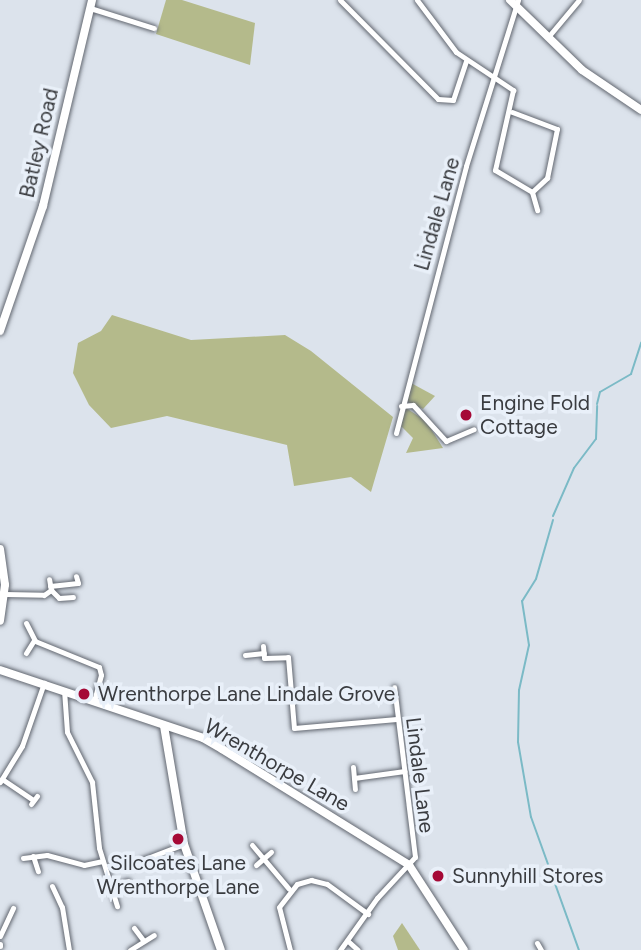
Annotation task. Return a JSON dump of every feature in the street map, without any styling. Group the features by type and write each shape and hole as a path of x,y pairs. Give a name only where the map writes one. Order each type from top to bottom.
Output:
{"street":[{"path":"340,0 438,99 453,100 466,61"},
{"path":"417,0 445,41 466,61 513,90 512,112 495,170 532,192 537,210"},
{"path":"548,37 579,0"},
{"path":"514,1 548,37 605,89 641,110"},
{"name":"Lindale Lane","path":"396,433 401,406 514,1"},
{"path":"91,4 154,28"},
{"name":"Batley Road","path":"0,331 43,206 91,4"},
{"path":"512,112 557,129 547,178 532,192"},
{"path":"401,406 413,405 446,441 474,429"},
{"path":"0,549 5,594 0,621"},
{"path":"5,594 37,596 52,588 78,583 76,576"},
{"path":"49,579 59,598 73,597"},
{"path":"26,624 34,639 97,665 101,675 94,701"},
{"path":"26,653 34,639"},
{"path":"263,646 264,658 288,657 294,728 397,719"},
{"path":"246,655 264,653"},
{"name":"Wrenthorpe Lane","path":"0,670 64,690 222,749 409,865"},
{"path":"34,800 1,780 22,746 44,683"},
{"name":"Lindale Lane","path":"394,687 415,857 409,865"},
{"path":"64,690 67,733 92,782 96,832 117,905"},
{"path":"282,702 292,701"},
{"path":"164,726 184,844 221,950"},
{"path":"353,767 355,789"},
{"path":"354,778 405,771"},
{"path":"96,832 106,831"},
{"path":"137,862 184,844"},
{"path":"253,845 289,889"},
{"path":"256,865 271,852"},
{"path":"33,856 38,871"},
{"path":"23,858 53,856 84,865 103,861"},
{"path":"340,950 349,942 377,898 409,865 464,950"},
{"path":"290,950 279,914 289,889 303,881 318,880 368,914"},
{"path":"111,887 128,881"},
{"path":"52,889 69,950"},
{"path":"0,936 13,908"},
{"path":"134,928 143,940"},
{"path":"130,950 154,935"},
{"path":"349,942 358,950"},
{"path":"537,943 541,950"}],"green space":[{"path":"166,0 182,0 255,23 250,65 156,34"},
{"path":"112,315 191,340 285,335 311,351 393,417 371,492 351,477 294,486 287,445 167,416 111,428 89,405 73,373 78,343 101,331"},
{"path":"411,383 435,396 423,409 406,401"},
{"path":"406,408 426,421 443,448 406,453 413,438 401,426"},
{"path":"402,923 420,950 398,950 393,936"}],"waterway":[{"path":"597,404 600,392 631,374 641,343"},
{"path":"553,516 574,468 596,439 597,406"},
{"path":"553,520 536,579 522,601 529,645 519,690 518,742 531,817 579,950"}],"place":[{"name":"Engine Fold Cottage","path":"466,415"},
{"name":"Wrenthorpe Lane Lindale Grove","path":"84,694"},
{"name":"Silcoates Lane Wrenthorpe Lane","path":"178,839"},
{"name":"Sunnyhill Stores","path":"438,876"}]}
